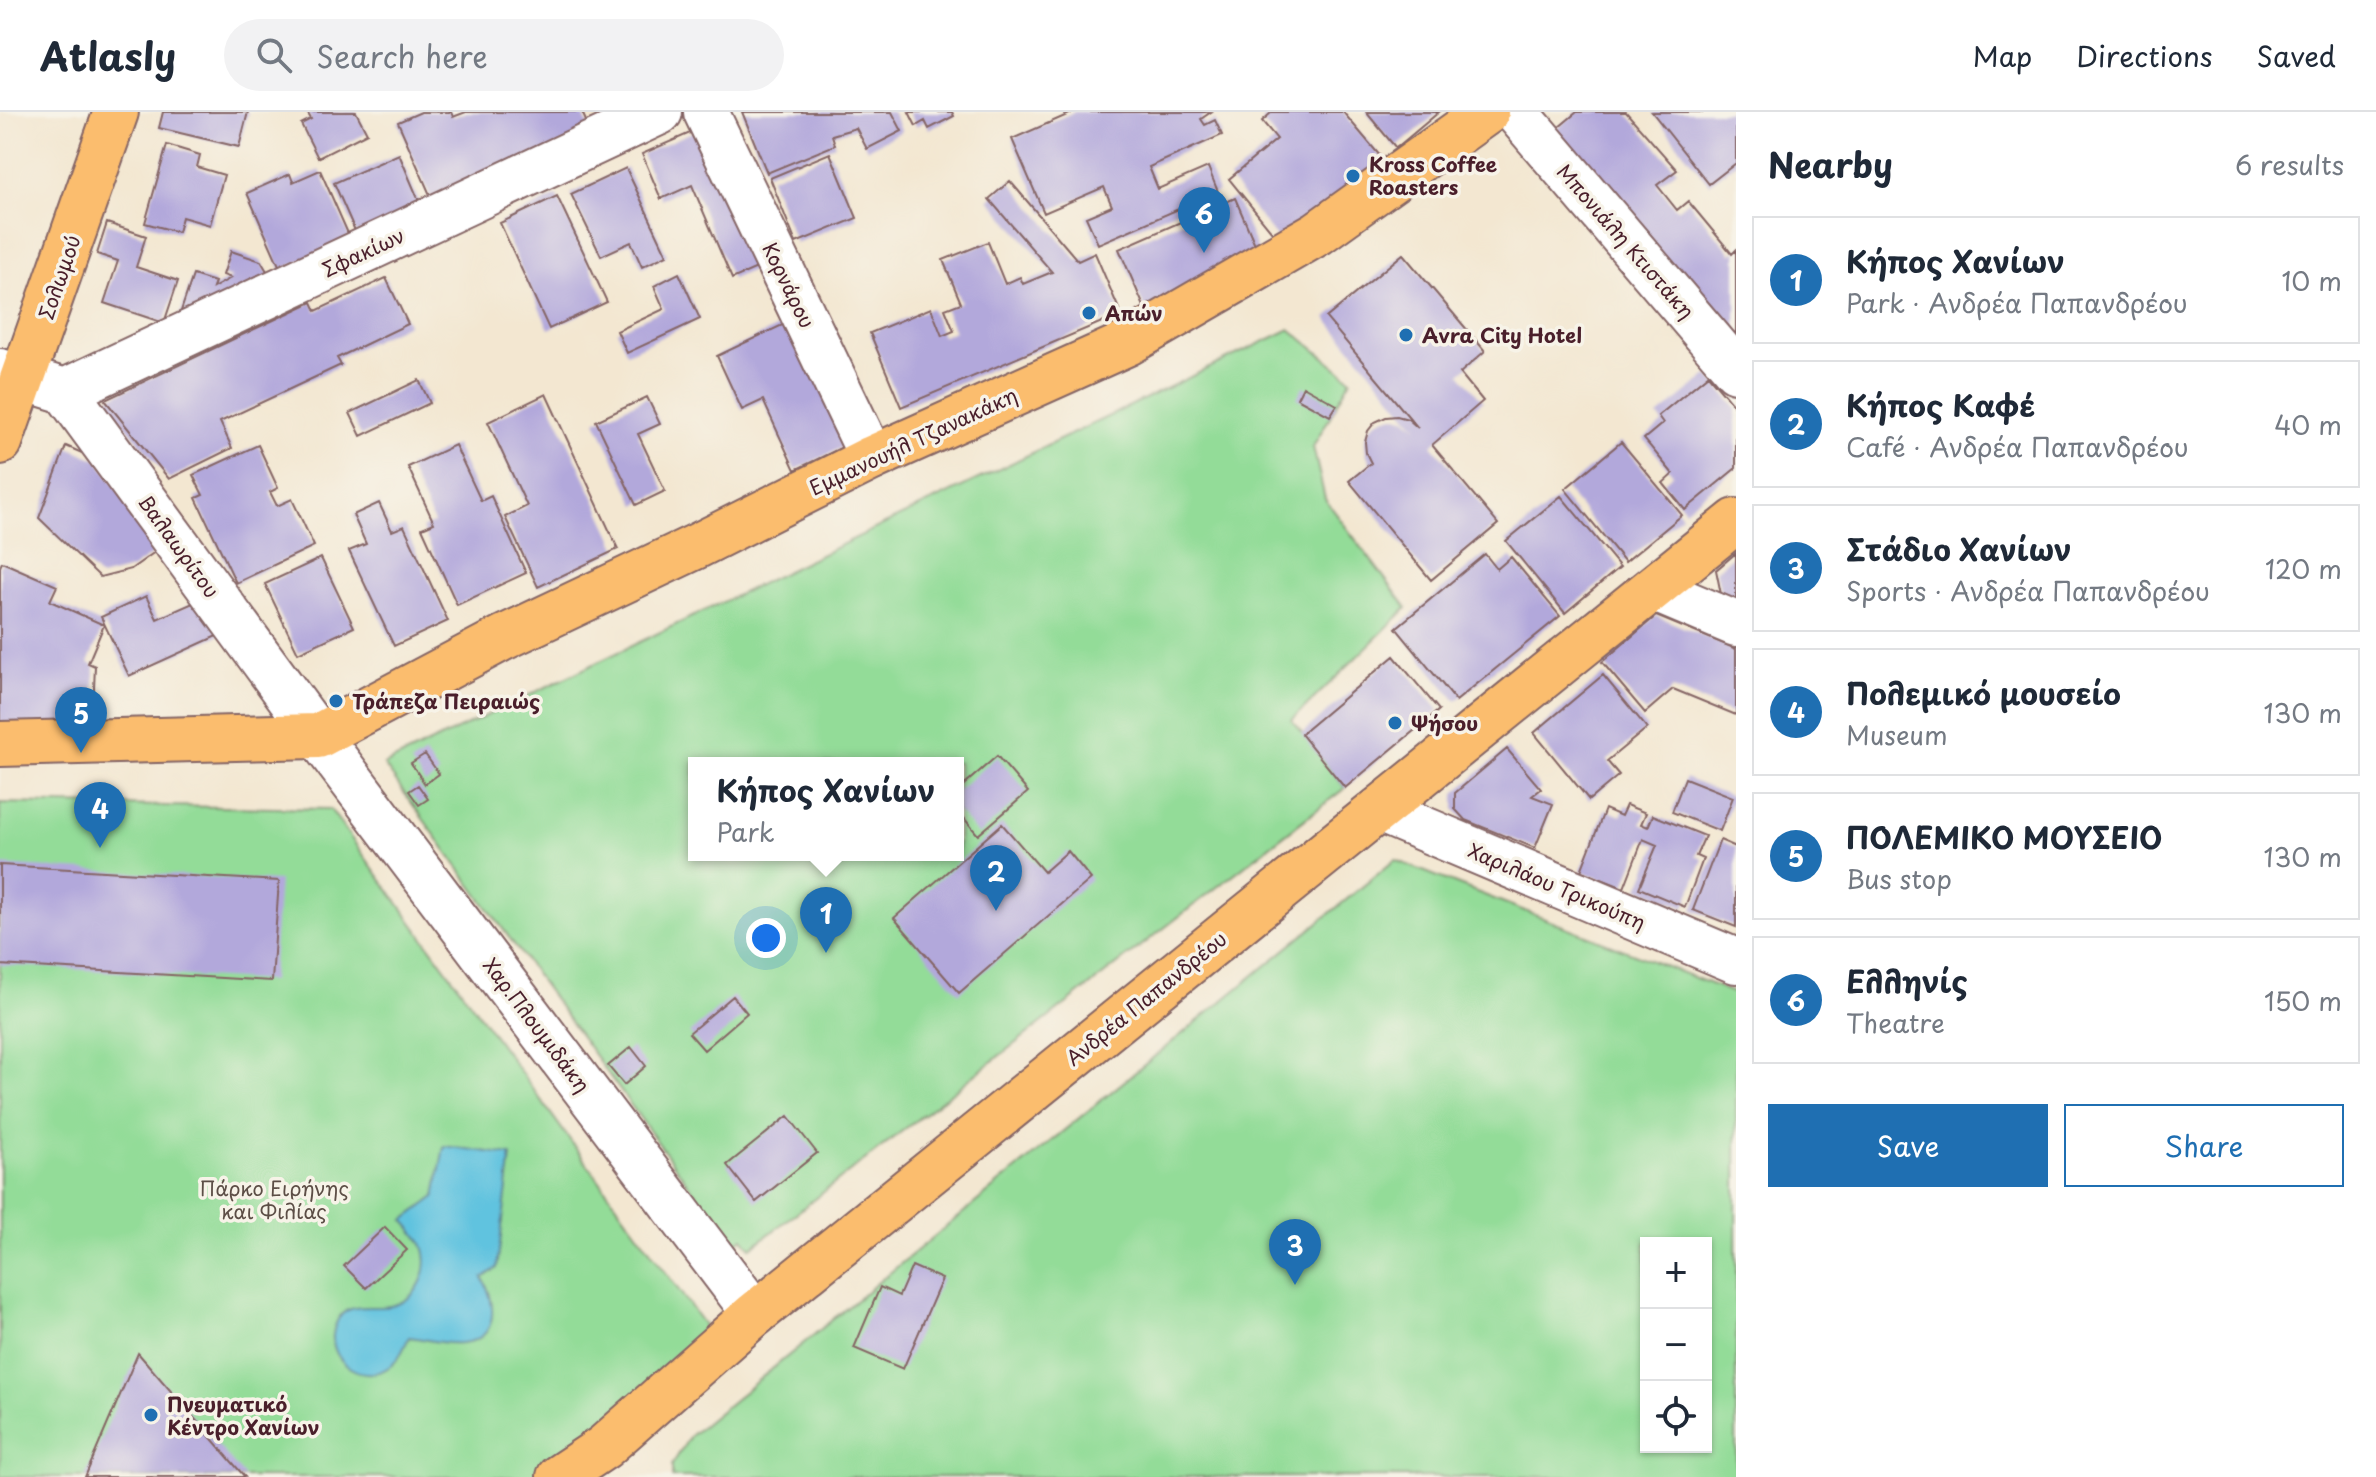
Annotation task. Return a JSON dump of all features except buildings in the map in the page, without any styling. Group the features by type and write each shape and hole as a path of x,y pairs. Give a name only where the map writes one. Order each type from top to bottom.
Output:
{"main road":[{"name":"Σολωμού","path":"0,442 12,374 116,112"},
{"name":"Εμμανουήλ Τζανακάκη","path":"318,736 503,638 872,458 1128,343 1318,233 1487,112"},
{"name":"Ανδρέα Παπανδρέου","path":"559,1477 604,1447 755,1314 1736,521"},
{"path":"0,744 318,736"}],"street":[{"name":"Σφακίων","path":"65,391 660,112"},
{"name":"Κορνάρου","path":"706,112 872,458"},
{"name":"Μπονιάλη Κτιστάκη","path":"1516,112 1736,370"},
{"path":"12,374 65,391"},
{"name":"Βαλαωρίτου","path":"65,391 318,736"},
{"path":"1653,589 1736,624"},
{"name":"Χαρ.Πλουμιδάκη","path":"318,736 755,1314"},
{"name":"Χαριλάου Τρικούπη","path":"1379,810 1736,961"}],"green space":[{"path":"1290,329 1351,379 1313,447 1325,499 1407,608 1292,720 1345,788 751,1248 743,1238 733,1246 384,765"},
{"name":"Πάρκο Ειρήνης και Φιλίας","path":"0,803 330,809 712,1336 538,1477 0,1477"},
{"path":"1395,860 1736,994 1736,1477 672,1477 672,1465 690,1436"}],"water":[{"path":"444,1146 511,1155 497,1268 483,1278 491,1299 489,1328 474,1340 461,1343 409,1337 389,1367 379,1372 360,1372 337,1355 333,1335 336,1324 342,1314 353,1308 400,1303 421,1282 426,1264 425,1254 418,1237 404,1220 435,1197"}],"place":[{"name":"Kross Coffee Roasters","path":"1353,176"},
{"name":"Ελληνίς","path":"1204,253"},
{"name":"Απών","path":"1089,313"},
{"name":"Avra City Hotel","path":"1406,335"},
{"name":"Τράπεζα Πειραιώς","path":"336,701"},
{"name":"Ψήσου","path":"1395,723"},
{"name":"ΠΟΛΕΜΙΚΟ ΜΟΥΣΕΙΟ","path":"81,753"},
{"name":"Πολεμικό μουσείο","path":"100,848"},
{"name":"Κήπος Καφέ","path":"996,911"},
{"name":"Κήπος Χανίων","path":"826,953"},
{"name":"Στάδιο Χανίων","path":"1295,1285"},
{"name":"Πνευματικό Κέντρο Χανίων","path":"151,1415"}]}
